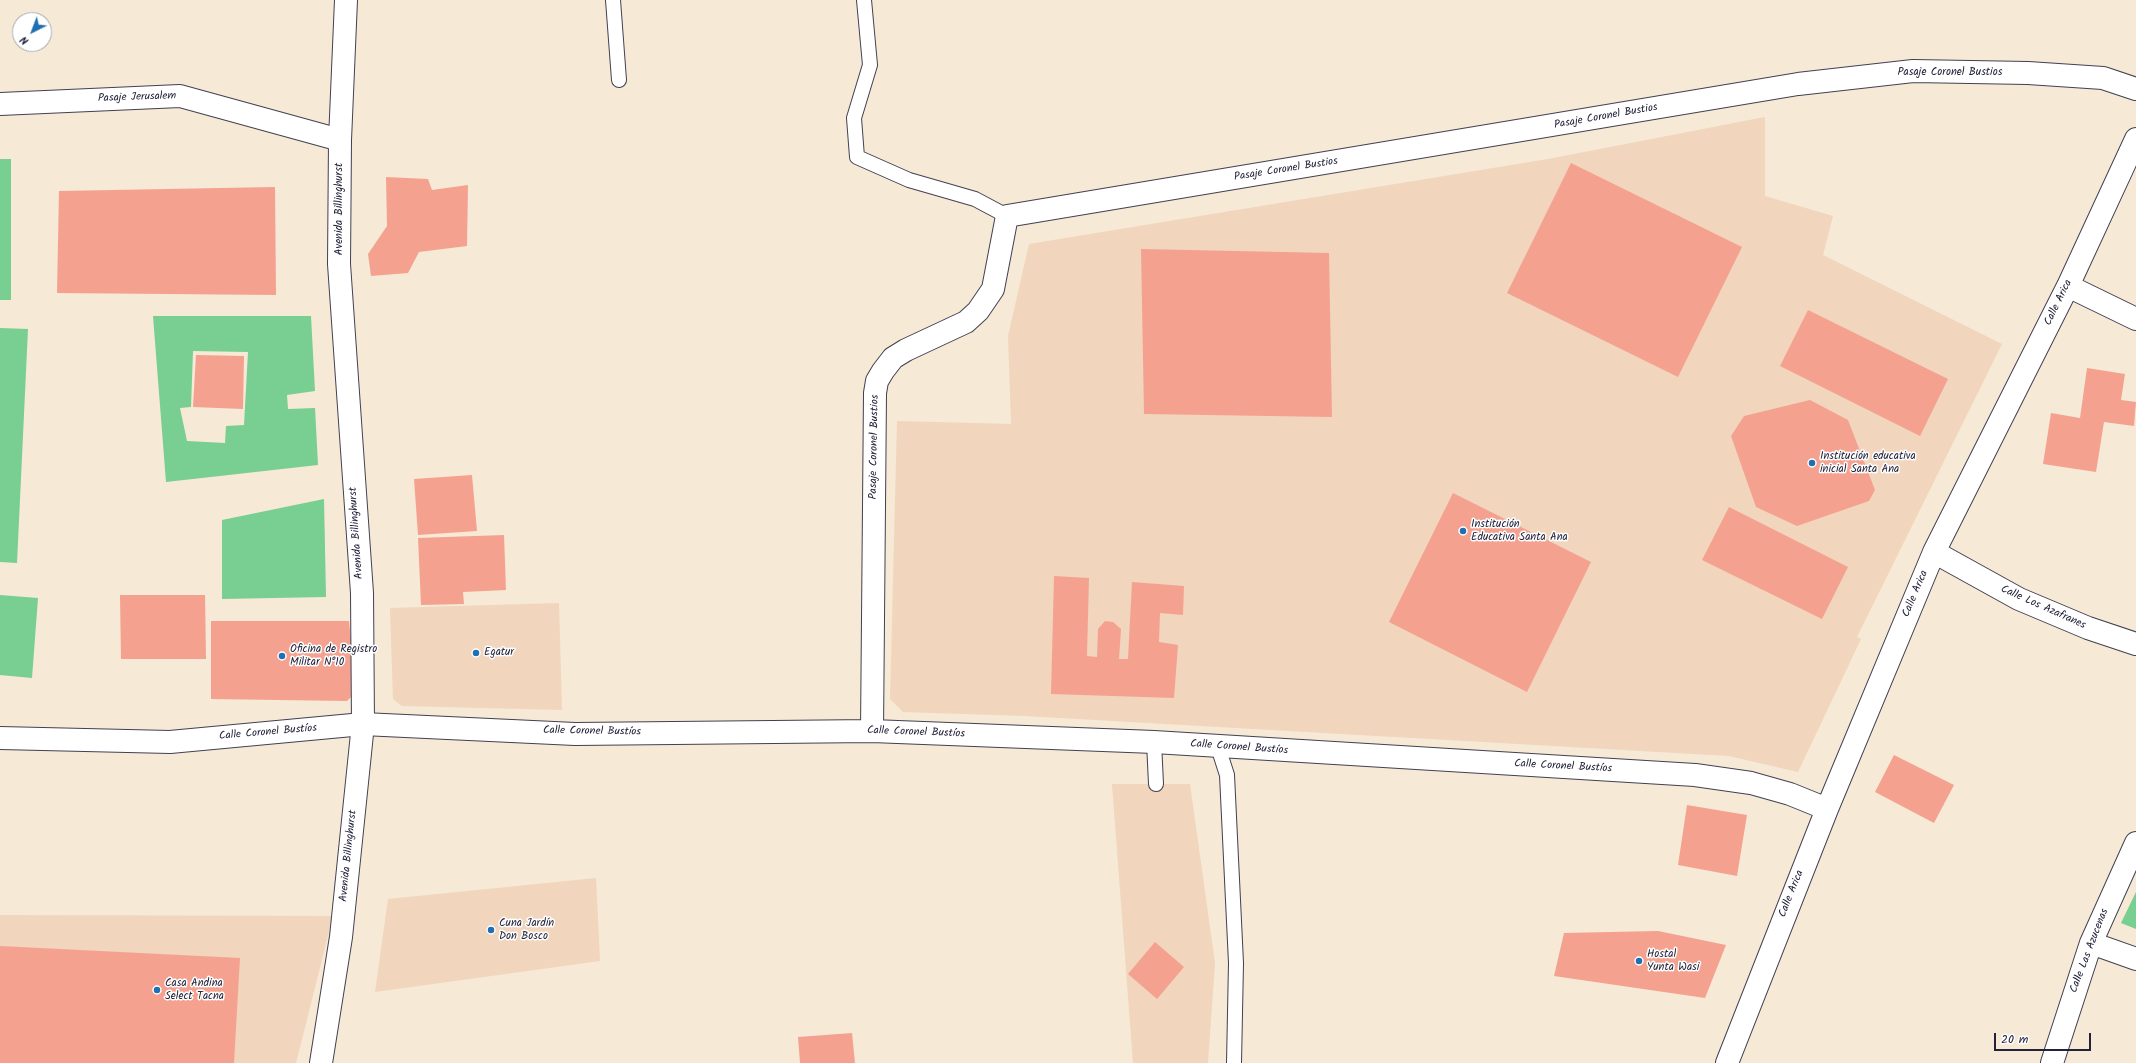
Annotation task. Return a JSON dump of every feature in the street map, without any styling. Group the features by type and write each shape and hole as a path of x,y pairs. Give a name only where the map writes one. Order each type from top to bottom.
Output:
{"street":[{"name":"Avenida Billinghurst","path":"321,1063 341,937 363,724 362,593 339,264 340,140 346,0"},
{"name":"Pasaje Coronel Bustios","path":"872,731 875,393 877,381 893,358 906,350 966,322 978,311 994,289 1007,216 1798,84 1913,71 2020,73 2103,78 2136,89"},
{"name":"Pasaje Jerusalem","path":"0,104 180,96 340,140"},
{"name":"Calle Arica","path":"1727,1063 1827,809 1934,552 2068,286 2136,139"},
{"path":"2068,286 2136,319"},
{"name":"Calle Los Azafranes","path":"1934,552 2019,599 2088,628 2136,644"},
{"name":"Calle Coronel Bustíos","path":"0,738 170,742 363,724 575,734 872,731 1154,742 1696,775 1751,783 1790,794 1827,809"},
{"name":"Calle Las Azucenas","path":"2052,1063 2091,942 2136,843"},
{"path":"2091,942 2136,959"}],"lane":[{"path":"613,0 618,80"},
{"path":"864,0 870,65 854,118 857,157 909,180 975,199 1007,216"},
{"path":"1154,742 1156,784"},
{"path":"1218,746 1227,775 1236,963 1234,1063"}],"shaded area":[{"name":"Institución Educativa Santa Ana","path":"1765,117 1765,196 1833,216 1823,255 2002,344 1857,637 1861,639 1798,772 1729,756 1025,716 903,712 890,699 897,421 1011,424 1008,336 1029,244 1548,159"},
{"name":"Egatur","path":"559,603 562,710 402,706 393,699 390,608"},
{"path":"1112,784 1190,784 1215,963 1208,1063 1133,1063"},
{"name":"Cuna Jardín Don Bosco","path":"596,878 600,961 375,992 388,899"},
{"name":"Casa Andina Select Tacna","path":"0,915 333,916 296,1063 0,1063"}],"green space":[{"path":"0,159 11,159 11,300 0,300"},
{"path":"153,316 311,316 315,391 287,395 288,409 315,408 318,465 166,482","holes":["193,351 248,352 244,425 226,426 225,443 187,441 180,408 191,407"]},
{"path":"0,328 28,329 17,563 0,562"},
{"path":"324,499 326,597 222,599 222,520"},
{"path":"0,595 38,598 32,678 0,675"},
{"path":"2136,892 2136,929 2121,923"}],"building":[{"path":"1571,163 1742,247 1678,377 1507,293"},
{"path":"386,177 428,179 432,190 468,185 467,246 419,252 408,273 371,276 368,254 387,226"},
{"path":"275,187 276,295 57,293 59,191"},
{"path":"1141,249 1329,253 1332,417 1144,414"},
{"path":"1808,310 1948,379 1920,436 1780,366"},
{"path":"196,355 244,356 243,409 193,407"},
{"path":"2087,368 2125,374 2121,400 2136,402 2134,426 2104,422 2096,472 2043,464 2051,413 2080,418"},
{"path":"1810,400 1848,420 1875,490 1869,501 1797,526 1756,507 1731,436 1744,416"},
{"path":"472,475 477,531 418,535 414,479"},
{"path":"1453,493 1591,562 1527,692 1389,622"},
{"path":"1729,507 1848,567 1822,619 1702,560"},
{"path":"504,535 506,590 463,592 464,604 421,605 418,538"},
{"path":"1054,576 1089,578 1087,656 1097,657 1098,629 1105,621 1113,622 1121,629 1119,659 1128,659 1132,582 1184,586 1183,615 1160,613 1159,642 1178,645 1174,698 1051,694"},
{"path":"120,595 205,595 206,659 121,659"},
{"name":"Oficina de Registro Militar N°10","path":"211,621 349,621 356,692 347,701 211,699"},
{"path":"1894,755 1954,785 1934,823 1875,792"},
{"path":"1687,805 1747,815 1737,876 1678,865"},
{"name":"Hostal Yunta Wasi","path":"1658,931 1726,945 1705,998 1554,976 1564,933"},
{"path":"1155,942 1184,967 1157,999 1128,974"},
{"path":"0,946 240,958 234,1063 0,1063"},
{"path":"852,1033 855,1063 800,1063 798,1037"}],"place":[{"name":"Institución educativa inicial Santa Ana","path":"1812,463"},
{"name":"Institución Educativa Santa Ana","path":"1463,531"},
{"name":"Egatur","path":"476,653"},
{"name":"Oficina de Registro Militar N°10","path":"282,656"},
{"name":"Cuna Jardín Don Bosco","path":"491,930"},
{"name":"Hostal Yunta Wasi","path":"1639,961"},
{"name":"Casa Andina Select Tacna","path":"157,990"}]}
